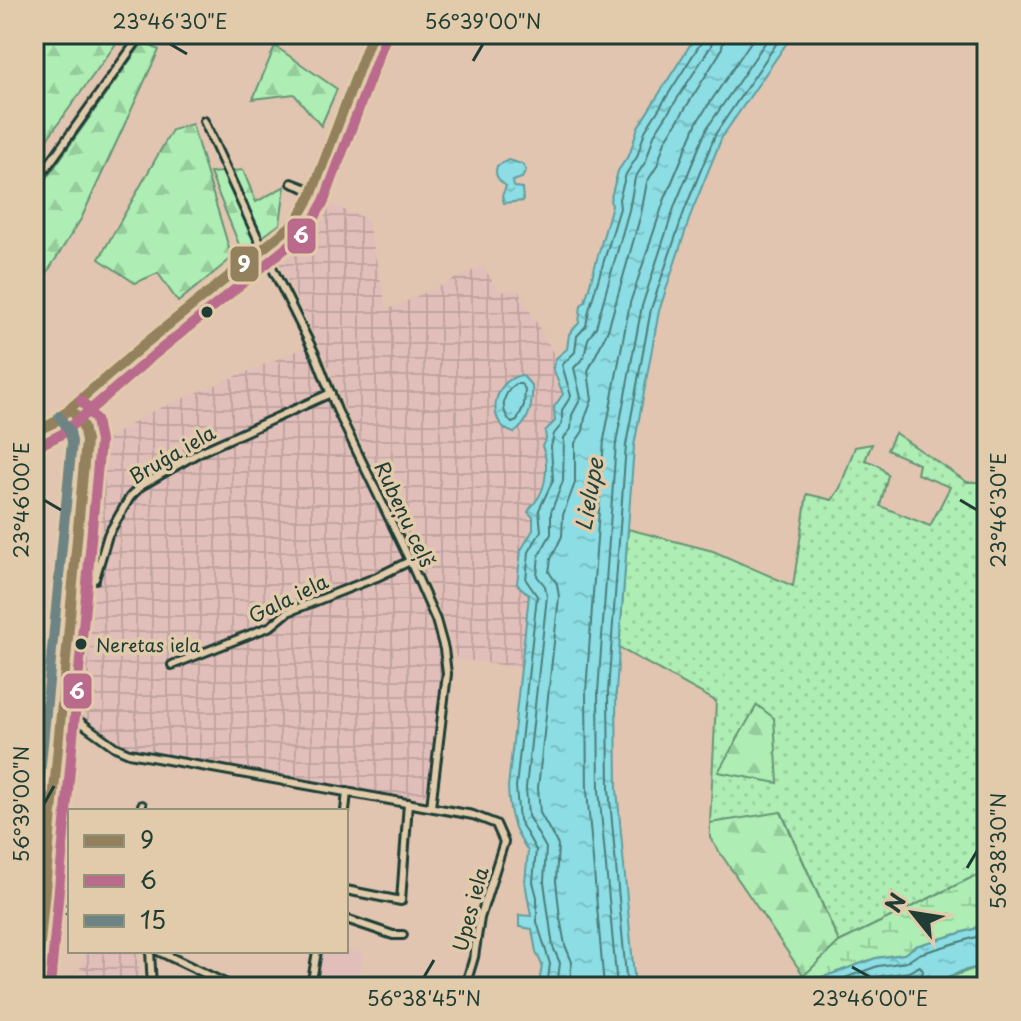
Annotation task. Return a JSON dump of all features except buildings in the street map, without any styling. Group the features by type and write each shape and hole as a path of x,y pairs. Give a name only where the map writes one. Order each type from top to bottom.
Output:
{"main road":[{"path":"34,432 48,426 296,222 313,191 372,34"}],"street":[{"path":"34,185 142,34"},
{"name":"Rubeņu ceļš","path":"204,121 344,424 413,560 436,620 447,660 431,807"},
{"path":"292,183 313,191"},
{"name":"Bruģa iela","path":"74,579 95,579 108,535 130,497 141,486 200,452 331,393"},
{"path":"36,987 86,437 83,426 70,408"},
{"name":"Gala iela","path":"172,665 271,626 288,612 413,560"},
{"path":"61,708 115,747 129,753 431,807"},
{"path":"345,809 347,792"},
{"path":"348,890 401,901 408,803"},
{"name":"Upes iela","path":"431,807 487,818 498,826 504,839 502,854 480,918 474,957 465,987"},
{"path":"43,903 68,909"},
{"path":"348,920 393,935 403,935"},
{"path":"150,953 152,987"},
{"path":"162,953 233,987"},
{"path":"311,987 317,953"}],"shaded area":[{"path":"331,205 367,219 387,310 483,266 499,292 518,290 556,358 553,368 563,394 555,421 545,431 546,478 536,501 533,529 521,550 517,583 529,595 523,668 457,659 436,599 275,254"},
{"path":"306,347 347,442 425,603 439,645 442,673 427,793 418,800 127,748 103,734 82,716 77,707 100,443 153,411"},
{"path":"348,949 363,952 357,985 316,976 321,953 348,953"},
{"path":"85,953 138,953 141,987 91,987 93,982 80,968"}],"green space":[{"path":"34,34 123,34 34,157"},
{"path":"143,42 159,50 81,219 34,293 34,196"},
{"path":"275,46 337,89 321,126 294,94 253,99"},
{"path":"192,124 232,258 178,302 158,273 135,283 99,259 172,130"},
{"path":"243,170 256,202 285,186 280,224 242,252 210,173"},
{"path":"895,433 967,482 984,482 987,475 987,569 977,589 987,594 987,632 979,627 979,647 987,647 987,876 975,876 839,942 782,813 710,823 716,701 619,648 628,529 713,551 793,586 807,494 832,500 840,488 855,447 872,444 865,460 878,465 888,475 880,506 930,526 950,487 917,474 919,464 887,450"},
{"path":"757,705 774,718 778,783 718,772"},
{"path":"781,812 839,942 804,976 710,838 710,823"},
{"path":"975,876 987,876 987,919 974,929 916,946 904,954 876,958 815,980 809,987 792,987 839,942"},
{"path":"987,965 987,987 916,987 934,983"}],"water":[{"name":"Lielupe","path":"697,34 793,34 722,137 692,211 659,311 634,446 616,691 617,789 635,987 541,987 542,965 532,929 519,927 519,915 531,916 525,882 528,851 513,821 508,787 529,595 517,584 521,550 533,530 533,517 528,512 545,482 546,459 542,446 546,439 545,431 555,421 554,407 563,394 553,368 556,358 567,349 569,334 579,323 581,305 585,302 612,205 610,201 618,171 630,153 638,127"},
{"path":"508,160 522,164 526,170 522,178 513,181 514,187 522,188 523,201 504,203 502,196 506,186 497,177 496,169"},
{"path":"522,375 532,386 532,399 527,418 514,433 499,421 496,402 504,384"},
{"path":"987,919 987,965 962,971 936,984 916,987 809,987 815,980 876,958 904,954 916,946 974,929"}],"transit line":[{"name":"9","path":"34,432 53,423 296,222 311,196 372,34"},
{"name":"6","path":"40,445 62,434 307,231 324,201 385,39"},
{"name":"6","path":"50,987 100,442 96,420 81,400"},
{"name":"9","path":"36,987 86,441 83,426 70,408"},
{"name":"15","path":"34,837 72,442 70,432 59,416"}],"place":[{"name":"Neretas iela","path":"81,644"}]}
